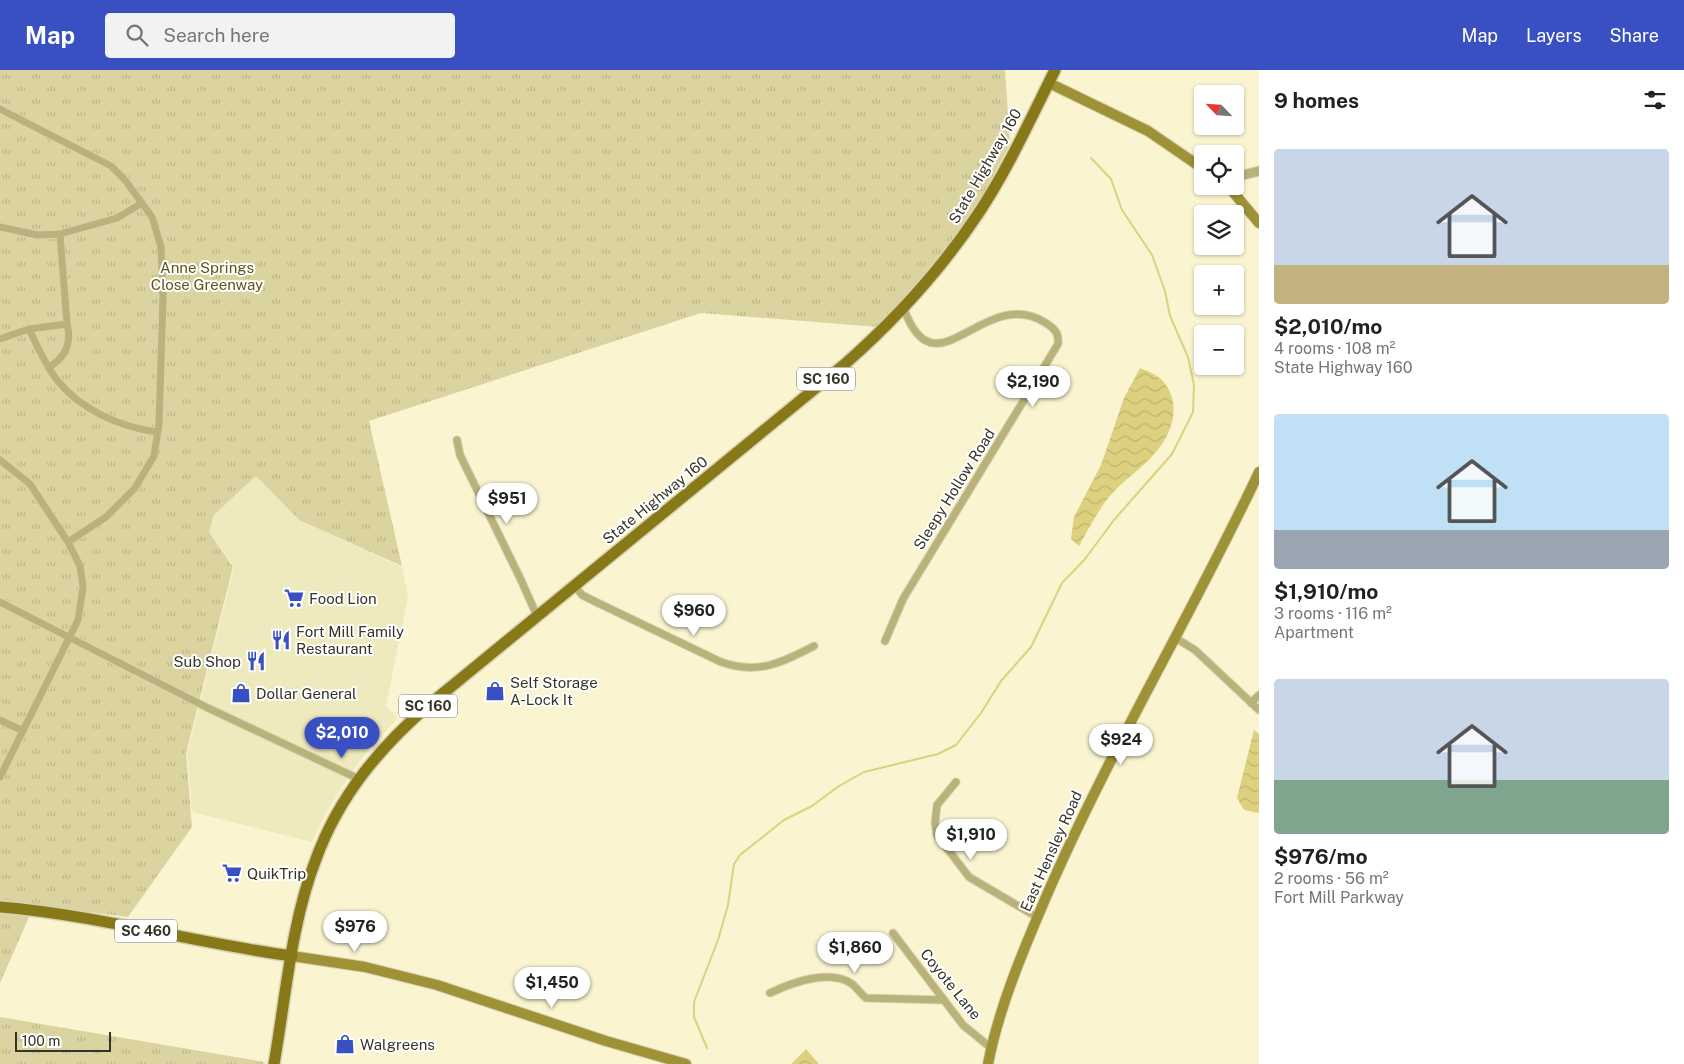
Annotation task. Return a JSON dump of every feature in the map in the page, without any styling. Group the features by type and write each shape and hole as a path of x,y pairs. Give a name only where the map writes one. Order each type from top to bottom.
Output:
{"main road":[{"name":"State Highway 160","path":"292,956 315,859 334,818 358,779 386,745 411,721 574,585 845,364 904,309 936,272 979,212 1055,70"},
{"path":"1049,83 1148,131 1194,163"},
{"path":"1236,195 1259,223"},
{"name":"East Hensley Road","path":"988,1064 1004,1004 1037,917 1076,829 1259,472"},
{"name":"SC 460","path":"0,907 39,911 251,951 365,967 437,985 606,1041 686,1064"},
{"name":"SC 160","path":"274,1064 292,956"}],"street":[{"path":"0,109 111,166 125,180 152,217 161,247 163,297 157,432 154,456 135,488 106,517 68,542"},
{"path":"1244,175 1259,171"},
{"path":"0,227 38,235 60,234 117,218 142,203"},
{"path":"50,367 62,360 67,350 70,336 67,324 60,234"},
{"name":"Sleepy Hollow Road","path":"885,641 903,599 1054,352 1059,337 1057,331 1045,322 1025,315 992,319 943,344 927,343 914,333 904,309"},
{"path":"0,338 29,329 67,324"},
{"path":"29,329 56,378 67,391 101,415 124,426 157,432"},
{"path":"457,440 460,456 537,616"},
{"path":"0,460 30,484 68,542 80,566 83,587 78,620 0,777"},
{"path":"574,585 582,595 737,668 765,667 814,646"},
{"path":"0,602 208,708 358,779"},
{"path":"1174,637 1195,650 1259,710"},
{"path":"1251,704 1259,696"},
{"path":"0,720 23,731"},
{"path":"956,782 937,805 935,822 937,835 969,876 1037,917"},
{"name":"Coyote Lane","path":"893,933 963,1025 991,1048"},
{"path":"770,993 799,982 831,978 852,984 866,998 944,1000"}],"shaded area":[{"path":"256,476 299,520 402,567 408,597 386,706 398,718 369,749 349,776 326,813 312,842 192,812 187,753 234,567 209,532 214,515"}],"green space":[{"name":"Anne Springs Close Greenway","path":"0,70 1005,70 1010,144 975,210 933,270 878,327 701,313 369,421 402,566 299,520 256,476 214,515 209,532 233,567 186,753 192,827 128,917 0,900"},
{"path":"0,913 30,915 0,983"},
{"path":"0,1017 265,1062 264,1064 0,1064"}],"water":[{"path":"1140,368 1159,377 1168,387 1172,396 1173,406 1171,426 1156,452 1109,497 1079,546 1071,539 1074,517 1101,465 1124,398"},
{"path":"1254,730 1259,734 1259,813 1244,810 1237,798"},
{"path":"806,1049 819,1064 791,1064"}],"waterway":[{"path":"707,1048 694,1017 694,1002 718,940 728,905 734,864 740,855 784,820 812,806 839,786 864,772 938,754 956,745 981,713 1001,681 1031,647 1062,583 1085,559 1114,520 1172,454 1193,412 1194,385 1188,357 1170,316 1165,291 1152,255 1122,210 1111,179 1091,158"}],"place":[{"name":"Food Lion","path":"294,598"},
{"name":"Fort Mill Family Restaurant","path":"281,640"},
{"name":"Sub Shop","path":"256,661"},
{"name":"Self Storage A-Lock It","path":"495,691"},
{"name":"Dollar General","path":"241,693"},
{"name":"QuikTrip","path":"232,873"},
{"name":"Walgreens","path":"345,1044"}]}
